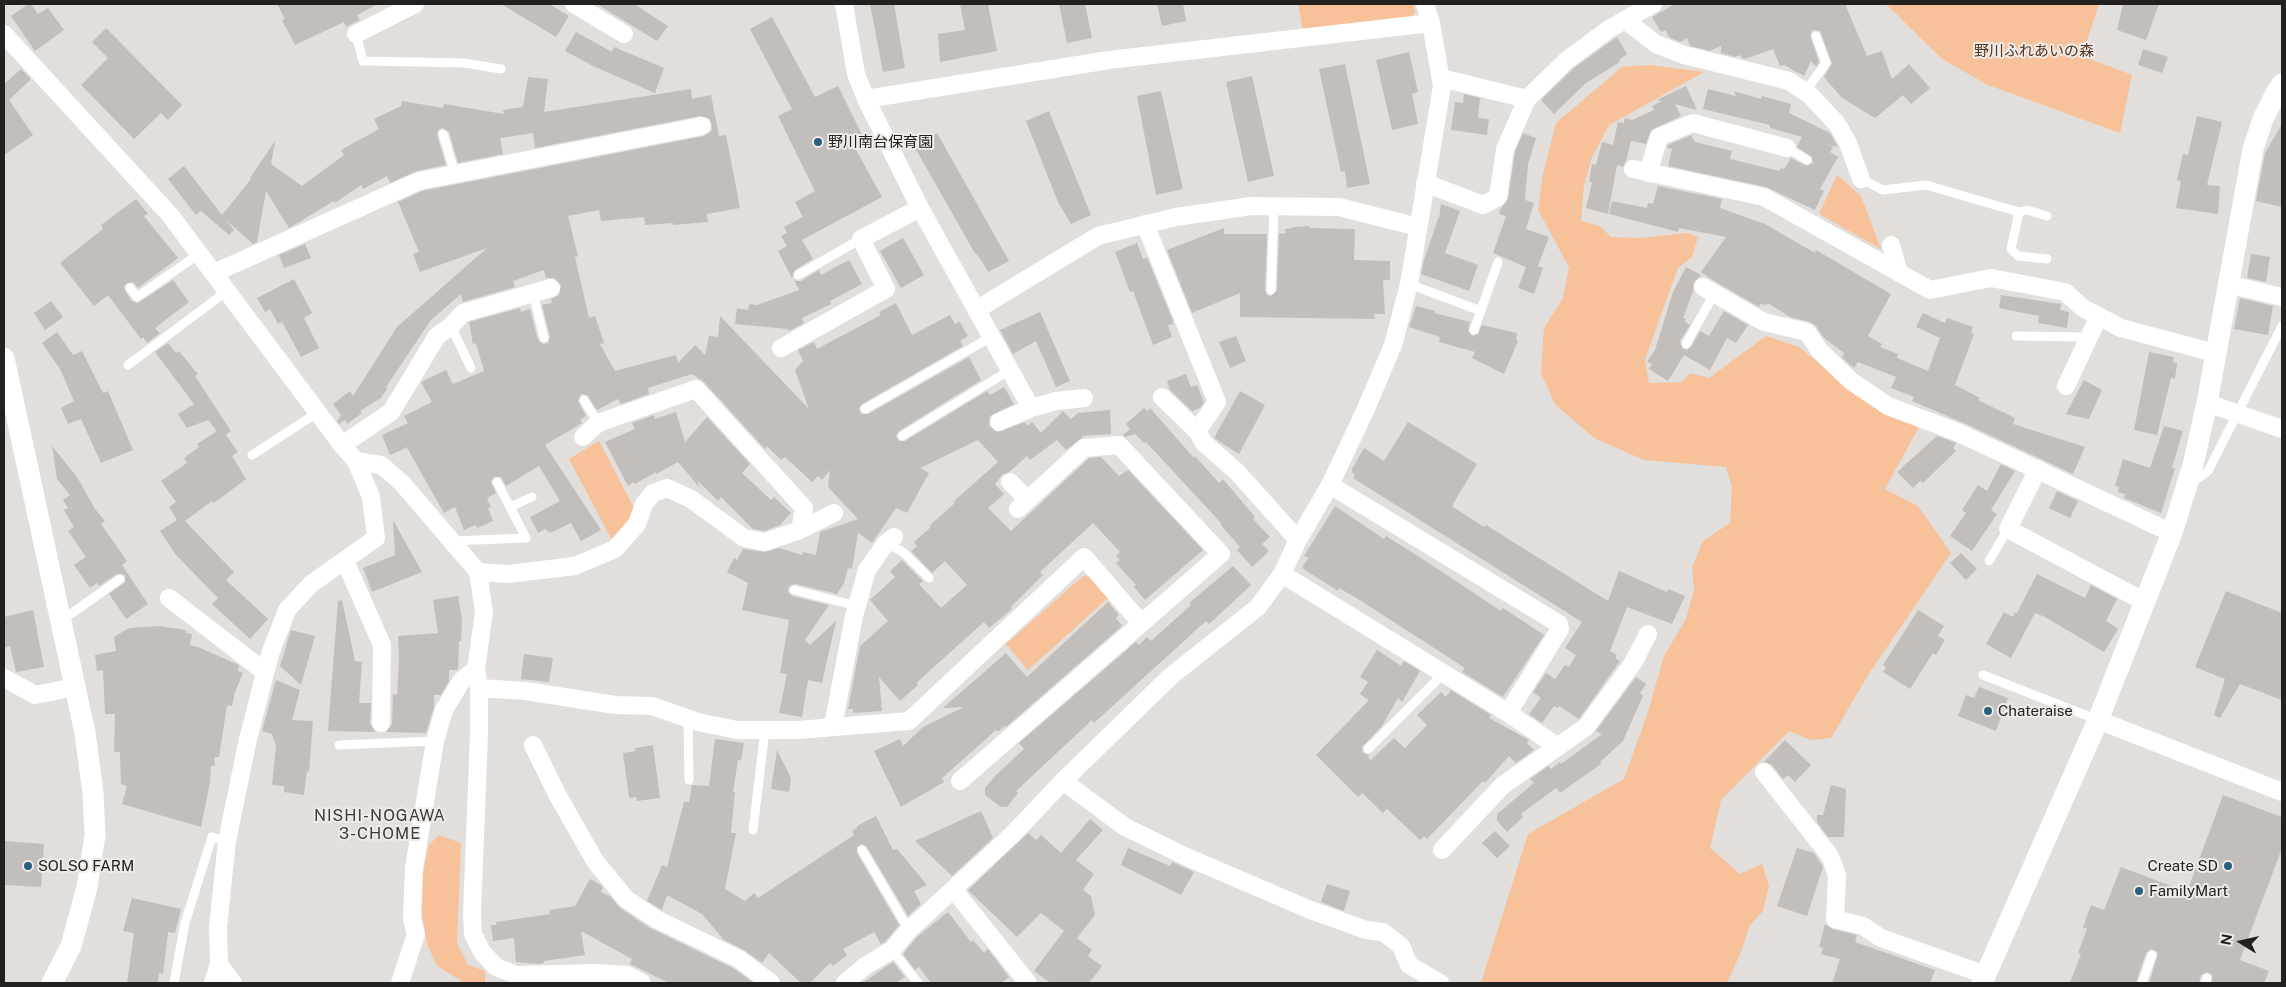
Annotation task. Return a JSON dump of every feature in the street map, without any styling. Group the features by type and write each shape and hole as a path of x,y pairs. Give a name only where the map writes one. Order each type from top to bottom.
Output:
{"street":[{"path":"356,34 415,4"},
{"path":"574,4 624,34"},
{"path":"844,4 856,74 866,99 920,208 1031,408"},
{"path":"845,983 865,966 892,950 909,930 954,890 1171,676 1258,607 1282,574 1298,540 1330,485 1365,411 1392,345 1409,284 1442,86 1425,4"},
{"path":"1425,183 1483,205 1498,197 1505,149 1527,99 1567,60 1624,20 1653,4"},
{"path":"1624,20 1656,44 1684,55 1789,81 1805,92 1837,124 1848,143 1861,179"},
{"path":"866,99 1108,60 1430,23"},
{"path":"4,34 170,215 317,413 356,461 371,497 376,538 311,584 287,610 265,672 248,738 227,841 218,927 220,964 213,983"},
{"path":"1441,78 1527,99"},
{"path":"1764,772 1830,856 1837,875 1835,919 1864,926 1881,938 1984,979 2098,720 2172,533 2186,488 2207,403 2227,284 2253,149 2263,119 2274,95 2282,84"},
{"path":"1788,148 1693,123 1660,137 1640,171 1764,197 1930,290 1991,278 2065,292 2084,308 2121,328 2215,352"},
{"path":"214,273 419,181 702,126"},
{"path":"976,310 1098,236 1176,217 1241,208 1339,207 1418,226"},
{"path":"782,348 886,289 861,239 920,208"},
{"path":"1145,224 1217,402 1197,432"},
{"path":"1891,245 1899,272"},
{"path":"2227,284 2282,297"},
{"path":"342,445 391,412 437,336 451,326 463,313 551,288"},
{"path":"1708,291 1764,322 1807,332 1819,350 1851,382 1888,406 1958,432 2172,533"},
{"path":"2066,386 2099,316"},
{"path":"4,358 7,387 85,733 93,792 96,835 87,887 71,946 52,983"},
{"path":"583,437 598,423 696,389 804,508 800,530"},
{"path":"1162,397 1197,432 1204,442 1237,472 1298,540"},
{"path":"999,422 1031,408 1056,401 1084,398"},
{"path":"2207,403 2282,429"},
{"path":"960,781 1221,554 1120,444 1084,448 1023,505 1010,482"},
{"path":"356,461 381,465 402,483 478,572 484,612 476,669 480,688 472,913 473,934 482,952 496,967 516,975 596,973 627,975 642,983"},
{"path":"2038,469 2008,529 2145,602"},
{"path":"1330,485 1559,624 1560,629 1508,713"},
{"path":"478,572 508,574 576,566 615,548 637,524 644,504 653,493 667,488 691,499 744,538 765,542 800,530 834,513"},
{"path":"834,726 857,606 867,570 890,540"},
{"path":"480,688 526,691 615,705 652,706 688,719 737,730 798,730 909,721 1084,557 1140,623"},
{"path":"345,561 382,645 381,723"},
{"path":"1282,574 1508,713 1558,747"},
{"path":"169,598 265,672"},
{"path":"1442,850 1503,785 1586,727 1633,663 1648,634"},
{"path":"400,983 416,934 412,919 414,868 435,740 444,710 462,680 476,669"},
{"path":"4,678 35,695 75,687"},
{"path":"2098,720 2282,792"},
{"path":"533,745 558,796 595,861 626,900 656,919 739,959 771,983"},
{"path":"1063,781 1125,826 1189,858 1308,909 1366,930 1384,932 1400,946 1409,965 1440,983"},
{"path":"954,890 1028,983"},
{"path":"220,964 233,983"}],"lane":[{"path":"356,34 363,61 464,63 501,69"},
{"path":"1805,92 1826,64 1816,36"},
{"path":"443,134 455,174"},
{"path":"1788,148 1807,160"},
{"path":"1861,179 1883,190 1926,185 2019,212 2027,210 2047,216"},
{"path":"1271,290 1274,207"},
{"path":"2019,212 2011,249 2018,256 2047,259"},
{"path":"798,275 861,239"},
{"path":"130,288 137,297 199,254"},
{"path":"1474,330 1498,262"},
{"path":"1409,284 1481,311"},
{"path":"128,365 226,291"},
{"path":"1686,344 1708,291"},
{"path":"533,293 544,338"},
{"path":"451,326 470,368"},
{"path":"2186,488 2208,471 2282,326"},
{"path":"2016,336 2090,337"},
{"path":"865,409 991,337"},
{"path":"902,436 1010,370"},
{"path":"584,400 598,423"},
{"path":"252,455 317,413"},
{"path":"452,541 526,538 497,482"},
{"path":"510,507 532,497"},
{"path":"1989,561 2008,529"},
{"path":"890,540 929,578"},
{"path":"61,621 120,579"},
{"path":"794,590 857,606"},
{"path":"1368,748 1443,674"},
{"path":"1982,675 2098,720"},
{"path":"688,719 689,780"},
{"path":"753,830 765,730"},
{"path":"339,745 435,740"},
{"path":"174,983 185,923 212,838 227,841"},
{"path":"862,850 909,930"},
{"path":"892,950 918,983"},
{"path":"2142,983 2152,955"}],"green space":[{"path":"1298,4 1413,4 1415,11 1411,18 1303,31"},
{"name":"野川ふれあいの森","path":"1886,4 2099,4 2082,56 2132,75 2120,133 1988,85 1942,59"},
{"path":"1650,65 1704,72 1609,125 1592,157 1584,185 1581,221 1600,226 1611,237 1641,238 1687,233 1698,237 1692,257 1678,268 1645,359 1649,383 1682,382 1690,373 1709,378 1766,336 1799,347 1864,401 1919,427 1885,489 1918,506 1951,553 1870,672 1831,738 1810,740 1789,731 1721,800 1710,848 1740,874 1762,864 1769,886 1763,911 1750,925 1727,983 1481,983 1528,834 1624,779 1647,715 1664,656 1686,619 1694,590 1692,567 1703,541 1730,523 1732,487 1726,467 1644,460 1594,438 1555,404 1541,373 1544,328 1563,298 1569,267 1538,210 1543,174 1556,123 1622,67"},
{"path":"1837,175 1861,196 1881,249 1819,214"},
{"path":"599,441 634,508 625,526 613,542 569,459"},
{"path":"1083,576 1093,577 1109,597 1028,670 1006,644"},
{"path":"439,835 461,843 457,943 468,965 485,971 485,983 461,983 460,980 437,966 427,944 422,914 423,873 429,845"}],"building":[{"path":"28,4 31,4 38,14 48,8 64,30 35,51 11,16"},
{"path":"277,4 378,4 357,15 360,20 346,27 344,22 295,45 282,20 285,19"},
{"path":"501,4 549,4 569,16 556,37"},
{"path":"597,4 634,4 668,26 657,41"},
{"path":"870,4 894,4 905,68 883,72"},
{"path":"960,4 988,4 997,51 940,62 938,34 965,30"},
{"path":"1059,4 1085,4 1092,38 1067,43"},
{"path":"1157,4 1183,4 1186,21 1162,26"},
{"path":"1675,4 1845,4 1867,56 1882,51 1892,79 1909,64 1930,88 1911,104 1903,95 1875,118 1842,98 1824,77 1832,63 1820,31 1813,30 1810,35 1819,62 1816,67 1811,61 1804,76 1784,65 1780,66 1773,49 1745,59 1740,55 1735,57 1721,53 1721,46 1710,51 1690,46 1687,38 1680,42 1670,38 1665,30 1661,32 1652,17"},
{"path":"2123,4 2159,4 2146,40 2117,30"},
{"path":"772,17 815,97 838,86 865,141 854,146 882,197 802,240 813,259 795,270 792,278 778,251 787,246 781,236 787,233 784,227 803,217 795,202 815,191 778,116 792,109 750,29"},
{"path":"106,28 182,105 168,120 161,113 134,139 81,85 108,58 92,42"},
{"path":"576,32 612,52 614,47 664,68 655,93 593,66 565,51"},
{"path":"1617,37 1627,54 1619,60 1620,62 1586,83 1554,114 1541,100 1574,68"},
{"path":"2143,49 2168,57 2162,73 2138,65"},
{"path":"1409,52 1418,92 1412,94 1418,124 1392,130 1376,60"},
{"path":"1345,64 1370,184 1347,188 1345,171 1341,172 1319,69"},
{"path":"21,69 31,79 9,100 33,135 4,155 4,84"},
{"path":"1252,76 1274,176 1248,182 1226,82"},
{"path":"528,77 548,79 544,112 691,89 692,99 711,95 719,136 726,135 740,208 707,214 708,222 673,225 673,223 645,225 644,217 601,221 599,210 568,216 578,256 575,257 589,318 595,316 604,343 600,344 615,371 676,355 678,363 695,345 705,355 709,336 718,337 720,316 809,409 795,370 803,361 798,350 814,342 817,349 881,315 879,312 896,303 912,335 950,315 955,324 959,321 968,336 960,341 963,346 862,404 859,408 861,414 868,414 969,357 981,380 899,431 896,436 899,441 905,441 987,391 990,395 1004,387 1014,404 990,416 989,426 997,432 1025,422 1027,426 1032,422 1041,433 1063,411 1071,419 1078,413 1110,410 1111,434 1081,436 1083,437 1066,450 1057,440 1030,460 1027,456 1009,472 1002,475 995,484 1004,494 988,508 1011,531 1089,458 1101,457 1119,476 1128,470 1203,550 1145,600 1134,587 1136,585 1116,563 1120,560 1116,556 1120,552 1093,523 1040,572 1043,575 1011,607 1012,609 989,628 984,622 916,683 918,685 900,701 879,677 882,711 853,713 853,709 848,709 860,646 888,621 870,600 895,577 890,571 902,560 923,581 919,584 941,608 967,585 945,561 932,573 911,551 917,546 914,542 931,527 929,526 998,462 978,440 920,468 929,473 907,513 896,508 872,543 858,533 852,569 848,568 844,583 837,594 796,584 789,586 788,592 792,596 829,605 805,640 810,645 836,621 822,683 808,680 802,717 779,713 787,674 780,673 789,620 742,610 748,583 727,572 734,558 737,560 743,549 764,552 779,548 802,555 803,552 816,555 820,532 858,519 828,487 830,470 822,480 818,476 812,482 785,457 781,460 767,446 765,449 704,382 692,374 648,388 649,394 621,404 618,399 597,410 587,395 581,394 578,401 586,416 580,420 582,423 545,445 601,530 581,541 571,523 550,533 545,529 538,533 530,517 560,501 539,466 506,486 501,477 494,477 491,482 496,493 487,498 491,507 488,508 493,521 477,528 476,525 464,530 455,507 444,513 406,446 406,448 390,455 382,435 408,423 404,416 432,402 421,382 446,370 453,384 484,371 476,343 473,344 469,322 520,308 521,312 530,309 538,340 543,344 548,343 550,337 542,305 552,303 551,299 559,295 561,286 554,278 546,278 544,270 513,281 515,287 463,302 461,294 431,320 386,387 387,389 381,398 360,411 362,413 347,424 345,420 339,424 337,421 341,415 333,404 350,391 353,396 397,327 487,248 420,272 413,254 419,252 398,202 422,191 704,136 712,130 710,119 700,116 535,148 533,133 500,138 503,154 458,163 449,132 442,128 438,130 437,135 446,165 417,171 390,183 387,176 363,189 361,185 335,203 334,201 289,228 266,191 257,242 253,244 226,220 234,230 229,235 201,211 196,215 168,179 184,166 222,215 251,179 275,141 271,164 302,186 344,155 341,150 379,129 374,119 401,106 402,101 443,108 444,104 504,114 503,110 523,107"},
{"path":"1686,86 1697,110 1675,104 1681,116 1651,130 1646,144 1631,141 1623,167 1617,165 1608,214 1586,208 1592,182 1589,182 1592,164 1596,165 1602,142 1613,145 1618,122 1624,123 1625,118 1632,120 1654,110 1652,106 1662,101 1657,100"},
{"path":"1708,89 1736,96 1734,91 1761,99 1762,96 1791,104 1789,113 1830,133 1838,147 1826,144 1833,147 1830,152 1838,157 1820,189 1824,191 1815,210 1766,187 1668,166 1672,149 1667,148 1668,145 1691,135 1695,142 1732,151 1730,159 1779,171 1781,168 1784,169 1791,158 1806,166 1813,163 1812,157 1797,147 1802,137 1770,128 1770,125 1703,109"},
{"path":"1161,91 1183,189 1156,195 1137,96"},
{"path":"1464,94 1480,98 1478,118 1489,119 1487,135 1451,130 1455,102 1463,103"},
{"path":"1049,111 1091,215 1071,224 1058,202 1026,121"},
{"path":"2197,116 2222,122 2207,185 2220,186 2218,214 2176,208 2181,181 2177,180 2183,154 2188,155"},
{"path":"2282,124 2282,207 2256,201 2265,153"},
{"path":"937,133 1009,261 988,272 973,250 914,146"},
{"path":"1523,133 1536,138 1528,164 1525,200 1534,203 1526,229 1549,237 1538,266 1543,268 1534,294 1518,288 1526,267 1493,253 1506,216 1499,214 1508,199 1515,152"},
{"path":"1658,186 1722,199 1720,208 1765,224 1815,253 1816,250 1891,294 1868,336 1882,344 1880,347 1898,354 1897,358 1928,371 1940,338 1916,327 1923,313 1945,323 1947,318 1973,327 1971,333 1974,334 1955,385 1980,398 1978,400 2015,418 2013,424 2085,447 2073,474 1912,401 1914,397 1891,388 1896,377 1858,362 1854,368 1850,365 1842,357 1844,353 1824,338 1816,326 1810,322 1790,317 1768,303 1766,305 1760,304 1759,307 1711,279 1701,272 1726,237 1679,228 1678,232 1609,214 1612,201 1647,208 1648,203 1653,204"},
{"path":"136,199 148,214 144,216 178,258 138,288 133,282 127,283 124,286 125,291 132,301 138,303 173,280 189,302 155,328 160,333 147,343 143,337 141,339 108,295 94,306 60,263 103,229 101,225"},
{"path":"1441,204 1460,211 1445,253 1478,265 1469,291 1421,274 1439,216 1439,220"},
{"path":"1309,226 1309,228 1355,229 1354,260 1390,261 1390,280 1383,280 1385,314 1374,314 1375,319 1240,317 1240,293 1192,313 1167,250 1224,228 1224,234 1267,234 1265,290 1267,295 1271,296 1277,290 1279,234 1286,233 1285,229"},
{"path":"903,238 924,275 901,288 880,251"},
{"path":"1137,243 1143,259 1147,257 1173,321 1173,324 1168,325 1172,337 1153,345 1133,291 1130,292 1115,252"},
{"path":"305,244 311,258 284,268 279,255"},
{"path":"2251,254 2270,257 2266,282 2247,278"},
{"path":"849,260 862,284 830,301 831,304 802,318 804,323 789,331 788,329 735,324 737,308 748,310 749,304 757,305 799,290 793,278 795,281 801,281 819,270 821,275"},
{"path":"1686,267 1701,275 1694,282 1693,291 1683,318 1690,325 1680,341 1683,349 1687,350 1691,347 1700,331 1709,336 1724,311 1748,325 1736,343 1727,338 1710,370 1684,355 1668,381 1649,369 1652,364 1647,362 1655,350 1673,292"},
{"path":"294,279 312,313 304,318 319,348 301,357 282,322 278,324 270,309 265,312 257,298"},
{"path":"2001,295 2061,304 2060,310 2069,312 2067,328 2038,323 2039,316 1999,308"},
{"path":"2240,298 2273,306 2268,335 2234,329"},
{"path":"51,301 63,317 45,330 34,313"},
{"path":"1416,306 1435,311 1434,313 1470,322 1468,331 1472,336 1478,334 1482,325 1517,333 1516,339 1518,341 1504,374 1472,358 1475,352 1439,342 1440,337 1409,327"},
{"path":"1040,312 1070,381 1056,387 1036,341 1013,354 1000,330"},
{"path":"57,332 73,355 82,351 103,393 108,391 133,450 101,463 81,419 68,424 61,408 74,401 60,369 42,343"},
{"path":"1236,336 1246,361 1230,368 1219,342"},
{"path":"168,343 176,353 179,351 198,374 195,376 231,431 226,435 238,452 232,456 246,479 214,503 212,501 185,521 234,572 226,580 268,619 250,639 212,604 218,598 176,555 160,531 177,520 169,507 176,502 161,481 187,463 184,458 199,447 197,444 217,431 208,420 187,428 178,414 194,404 155,352"},
{"path":"2149,352 2174,357 2173,362 2177,363 2175,379 2171,378 2157,435 2134,430"},
{"path":"1186,374 1191,387 1197,385 1204,402 1200,408 1192,411 1170,390 1167,381"},
{"path":"2084,380 2102,390 2089,419 2066,414"},
{"path":"1240,391 1265,405 1239,454 1214,438"},
{"path":"1144,408 1148,411 1150,408 1219,483 1223,479 1255,517 1253,519 1270,537 1262,544 1269,551 1252,567 1237,550 1240,547 1221,523 1146,442 1144,443 1135,434 1126,437 1123,435 1130,429 1126,424"},
{"path":"676,412 685,442 707,417 750,464 742,473 771,500 774,497 791,513 780,525 764,531 753,529 721,497 718,501 697,480 700,488 678,462 628,486 605,442 635,429 632,423 654,415 655,419"},
{"path":"1408,422 1477,464 1453,507 1484,527 1486,525 1608,601 1619,571 1667,592 1668,589 1685,596 1672,624 1627,607 1610,651 1617,655 1615,658 1620,661 1579,719 1559,706 1557,708 1554,706 1542,723 1529,714 1541,698 1533,692 1546,673 1555,679 1565,665 1569,667 1576,655 1565,648 1582,622 1353,478 1355,475 1352,469 1364,448 1384,461"},
{"path":"2164,426 2183,431 2172,468 2175,468 2161,513 2124,498 2125,494 2118,492 2119,487 2115,486 2123,459 2150,468"},
{"path":"1937,436 1956,443 1953,448 1956,451 1923,483 1920,481 1913,488 1897,472"},
{"path":"52,446 77,477 95,509 105,521 101,524 127,561 122,565 148,604 126,619 109,594 125,582 125,575 117,574 99,586 97,583 90,588 74,565 86,557 68,531 74,527 64,510 68,508 63,500 70,495 57,479"},
{"path":"2001,464 2015,471 1991,510 1997,514 1972,551 1950,536 1966,513 1962,510 1978,485 1987,491"},
{"path":"2057,491 2078,501 2070,518 2049,508"},
{"path":"1335,506 1384,539 1386,536 1501,611 1503,608 1544,635 1503,697 1462,672 1465,668 1363,602 1339,588 1338,591 1302,568 1308,558 1304,556"},
{"path":"393,520 422,572 372,592 363,568 395,555"},
{"path":"1961,553 1977,569 1966,580 1950,563"},
{"path":"1233,566 1251,585 1234,601 1209,624 1206,621 1094,723 1092,720 1016,791 1018,793 1007,807 1001,807 985,795 985,788 996,775 1024,749 1019,743 1136,642 1139,645 1147,637 1151,641 1191,605 1189,603"},
{"path":"2037,574 2085,598 2091,585 2117,599 2106,621 2118,629 2104,652 2035,613 2011,658 1986,644 2004,612 2013,617 2015,612 2017,613"},
{"path":"2226,591 2282,613 2282,700 2240,684 2220,718 2214,715 2225,679 2195,667"},
{"path":"458,596 462,619 458,670 449,670 449,681 441,695 434,695 434,707 426,733 386,732 392,724 393,694 397,695 398,636 438,633 433,600"},
{"path":"342,600 355,661 362,662 359,703 371,703 370,723 375,732 328,731 338,601"},
{"path":"1108,602 1119,615 1116,618 1122,626 1006,727 1004,726 998,732 996,730 942,778 944,782 901,807 874,751 900,739 903,746 923,727 964,707 943,708 1006,653 1027,677"},
{"path":"33,610 44,667 16,672 10,646 4,648 4,617"},
{"path":"1918,610 1944,626 1938,636 1945,640 1936,655 1933,653 1910,689 1883,672 1886,667 1883,665"},
{"path":"159,626 186,630 186,633 192,634 190,645 239,665 238,671 243,673 235,692 232,706 227,705 219,757 214,757 215,766 211,766 210,782 201,827 122,804 127,786 121,784 120,752 114,752 115,714 105,714 103,670 97,671 95,655 116,651 114,637 129,628"},
{"path":"291,630 315,636 301,685 280,666"},
{"path":"1377,650 1401,666 1404,661 1420,671 1402,702 1398,698 1382,726 1362,747 1363,753 1369,755 1368,758 1371,760 1394,738 1405,748 1427,725 1417,715 1441,692 1446,697 1451,690 1491,715 1489,718 1529,740 1527,743 1534,750 1516,763 1509,756 1485,783 1483,781 1427,839 1424,836 1420,840 1387,809 1383,813 1362,793 1358,797 1316,755 1369,700 1360,694 1368,682 1360,677"},
{"path":"524,654 553,658 549,682 521,679"},
{"path":"1636,677 1646,684 1640,693 1643,696 1623,741 1600,762 1601,764 1560,793 1556,788 1521,814 1523,817 1507,832 1497,821 1497,814 1534,783 1530,779 1548,766 1551,769 1560,762 1561,764 1602,734 1596,731"},
{"path":"276,680 300,690 292,720 313,721 309,772 307,771 304,795 284,792 284,786 272,785 276,746 272,734 262,731"},
{"path":"1979,687 2008,698 1996,731 1958,716 1966,695 1974,698"},
{"path":"715,739 744,743 741,760 738,760 733,792 735,792 731,833 736,833 725,889 745,901 754,893 758,898 854,835 852,831 857,826 876,816 893,850 897,849 927,885 914,891 921,904 908,916 867,847 862,844 857,847 857,853 899,925 885,942 881,944 874,932 843,949 847,955 833,966 830,963 810,983 801,983 769,953 762,963 744,950 724,940 702,914 667,895 662,910 647,901 662,865 667,867 684,802 689,802 692,785 709,786"},
{"path":"1785,740 1811,765 1795,782 1788,775 1783,779 1772,765 1764,762"},
{"path":"653,745 660,798 637,801 636,797 629,798 623,753 635,751 635,748"},
{"path":"777,750 791,778 789,792 771,789"},
{"path":"1831,785 1846,789 1844,837 1828,837 1817,822 1817,815 1823,815"},
{"path":"2223,795 2282,817 2282,848 2240,960 2269,971 2264,983 2212,983 2212,975 2207,972 2201,975 2199,983 2149,983 2158,954 2151,949 2146,953 2136,983 2070,983 2081,954 2078,953 2087,929 2083,927 2091,905 2104,910 2121,867 2187,892"},
{"path":"981,811 993,838 952,876 915,841"},
{"path":"1090,819 1103,830 1076,860 1094,874 1083,890 1091,896 1095,915 1077,938 1092,950 1088,956 1102,966 1089,983 1050,983 1034,971 1064,931 1041,913 1017,937 968,890 1028,833 1036,840 1041,835 1061,853"},
{"path":"1495,831 1510,846 1497,858 1482,843"},
{"path":"5,841 44,844 41,887 4,885"},
{"path":"1128,848 1170,866 1172,862 1194,872 1181,895 1121,865"},
{"path":"1797,848 1814,853 1823,867 1807,916 1777,906"},
{"path":"590,879 601,885 603,888 601,892 610,896 620,908 650,928 733,968 754,983 669,983 630,964 632,959 581,931 585,955 544,961 544,963 540,964 516,962 514,938 493,941 491,925 496,925 496,922 550,914 550,910 575,906"},
{"path":"1327,884 1350,891 1344,911 1321,902"},
{"path":"132,898 181,909 175,933 168,932 163,974 159,973 158,983 127,983 134,933 123,931"},
{"path":"948,912 971,942 973,940 984,953 988,949 1009,977 1001,983 931,983 919,967 915,970 903,954 917,937"},
{"path":"1825,924 1832,929 1857,935 1855,942 1935,970 1930,983 1832,983 1840,959 1821,954 1823,948 1819,947"},
{"path":"893,962 905,977 896,983 862,983"}],"place":[{"name":"野川南台保育園","path":"818,142"},
{"name":"Chateraise","path":"1988,711"},
{"name":"SOLSO FARM","path":"28,866"},
{"name":"Create SD","path":"2228,866"},
{"name":"FamilyMart","path":"2139,891"}],"district":[{"name":"NISHI-NOGAWA 3-CHOME","path":"380,825"}]}
